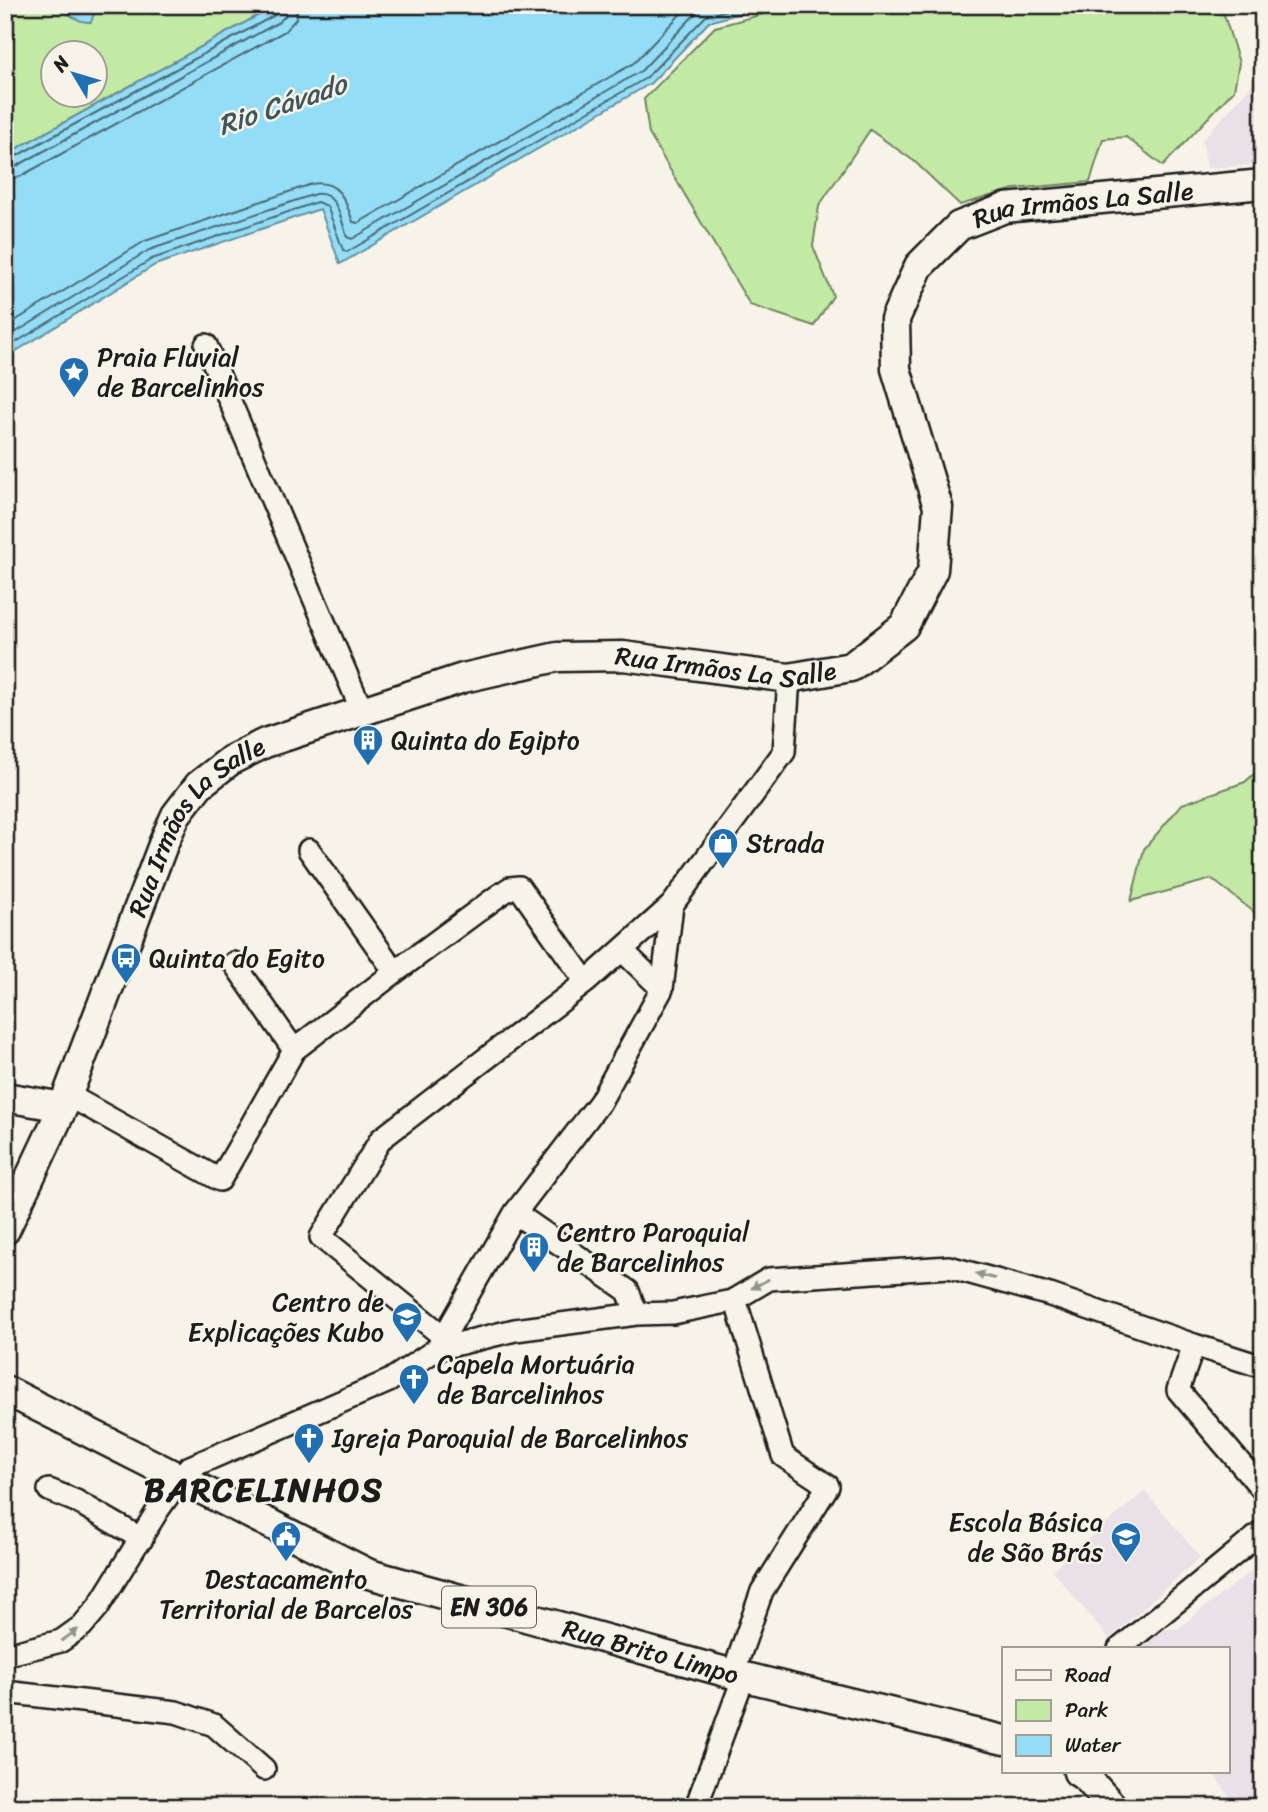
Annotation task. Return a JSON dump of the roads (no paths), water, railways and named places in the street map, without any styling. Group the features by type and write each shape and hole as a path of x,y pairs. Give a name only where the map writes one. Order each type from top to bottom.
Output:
{"main road":[{"name":"Rua Irmãos La Salle","path":"5,1230 66,1101 164,842 176,815 199,785 231,760 265,743 463,678 557,657 623,656 789,678 851,667 904,626 933,570 938,507 897,369 895,319 919,266 959,226 1005,208 1263,184"},
{"path":"5,1097 66,1101"},
{"name":"Rua Brito Limpo","path":"5,1390 369,1574 739,1675 1002,1740"},
{"path":"1080,1773 1113,1807"}],"street":[{"path":"206,345 362,711"},
{"path":"440,1343 321,1237 381,1139 586,982 672,905 784,752 789,678"},
{"path":"309,850 395,972"},
{"path":"66,1101 220,1180 294,1050 510,888 519,887 586,982"},
{"path":"5,1655 61,1641 82,1626 98,1608 188,1468 389,1381 440,1343 515,1213 600,1102 662,989 672,905"},
{"path":"622,950 662,989"},
{"path":"234,962 294,1050"},
{"path":"515,1213 628,1291 637,1314"},
{"path":"440,1343 637,1314 673,1313 734,1299 769,1279 949,1267 1050,1295 1194,1346 1263,1367"},
{"path":"696,1807 739,1675 762,1591 828,1486 783,1456 734,1299"},
{"path":"1194,1346 1178,1390 1263,1490"},
{"path":"49,1490 76,1501 142,1539"},
{"path":"1121,1647 1263,1531"},
{"path":"5,1692 176,1712 214,1725 264,1769"}],"water":[{"path":"62,5 97,5 91,22 74,18"},
{"name":"Rio Cávado","path":"277,5 769,5 709,22 651,83 340,264 320,209 155,265 5,358 5,155 90,108 108,108 108,98"}],"place":[{"name":"Praia Fluvial de Barcelinhos","path":"74,399"},
{"name":"Quinta do Egipto","path":"368,767"},
{"name":"Strada","path":"723,870"},
{"name":"Quinta do Egito","path":"126,985"},
{"name":"Centro Paroquial de Barcelinhos","path":"534,1274"},
{"name":"Centro de Explicações Kubo","path":"407,1344"},
{"name":"Capela Mortuária de Barcelinhos","path":"414,1406"},
{"name":"Igreja Paroquial de Barcelinhos","path":"309,1465"},
{"name":"Destacamento Territorial de Barcelos","path":"286,1563"},
{"name":"Escola Básica de São Brás","path":"1126,1564"}],"district":[{"name":"BARCELINHOS","path":"264,1489"}]}
